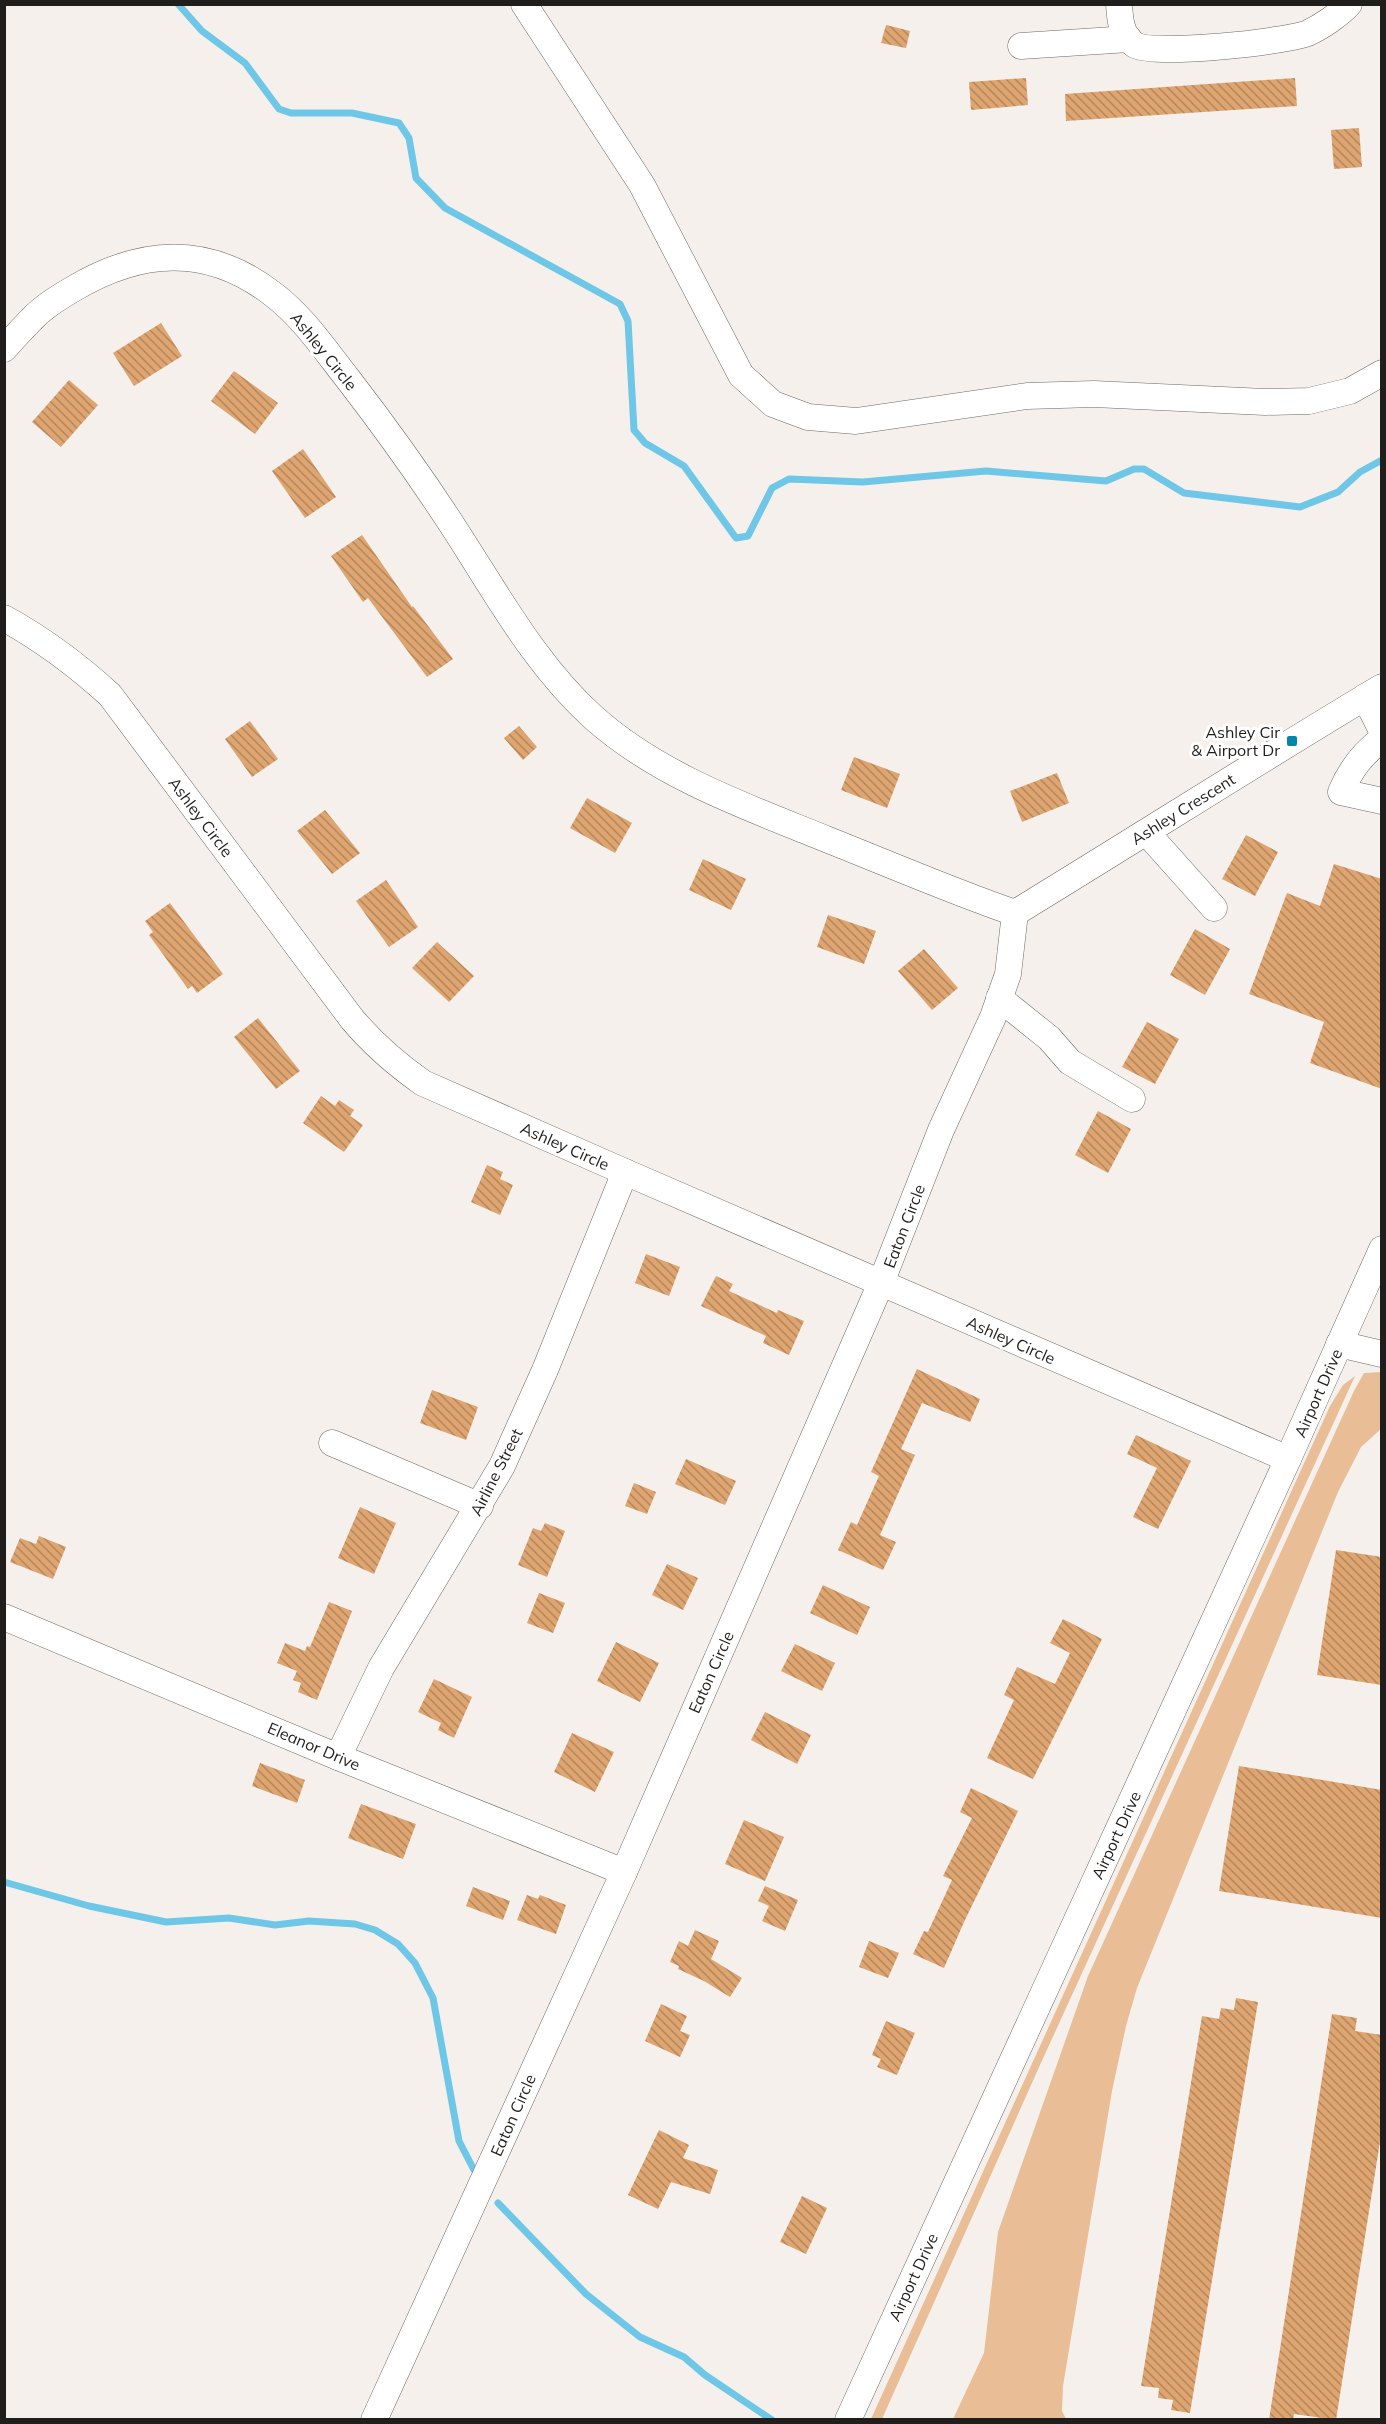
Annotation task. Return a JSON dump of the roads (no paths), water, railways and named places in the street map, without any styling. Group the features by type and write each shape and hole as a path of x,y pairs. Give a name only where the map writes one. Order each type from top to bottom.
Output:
{"street":[{"path":"524,4 642,185 741,375 773,404 808,417 856,421 1028,396 1094,394 1265,402 1309,401 1350,391 1382,372"},
{"path":"1119,4 1123,33 1143,47 1158,49 1286,39 1308,33 1349,4"},
{"path":"1022,46 1129,39"},
{"name":"Ashley Circle","path":"4,349 32,319 51,303 93,277 125,264 170,256 188,257 223,267 259,285 303,321 332,358 454,527 529,643 566,689 595,719 633,747 733,801 969,897 1016,913"},
{"name":"Ashley Circle","path":"4,618 46,641 81,668 110,695 352,1019 388,1056 423,1083 1288,1459"},
{"path":"1373,692 1382,731"},
{"name":"Ashley Crescent","path":"1016,913 1147,833 1250,766 1373,692"},
{"path":"1382,739 1358,761 1348,775 1341,792 1382,801"},
{"path":"1147,833 1214,908"},
{"name":"Eaton Circle","path":"374,2420 624,1872 882,1283 940,1130 993,1017 1008,974 1016,913"},
{"path":"999,998 1049,1038 1070,1062 1132,1099"},
{"name":"Airline Street","path":"338,1756 391,1651 502,1466 545,1370 625,1172"},
{"name":"Airport Drive","path":"848,2420 1382,1249"},
{"path":"1339,1344 1382,1354"},
{"path":"333,1443 480,1506"},
{"name":"Eleanor Drive","path":"4,1617 624,1872"}],"waterway":[{"path":"178,4 202,31 245,63 279,109 291,113 352,113 399,123 409,138 416,178 445,208 620,304 628,321 634,430 645,443 684,466 736,538 748,536 772,488 789,479 863,482 986,471 1106,481 1134,469 1144,469 1184,493 1300,507 1338,492 1360,472 1382,460"},
{"path":"4,1882 89,1906 166,1922 229,1918 275,1925 309,1921 355,1924 375,1930 398,1944 415,1963 433,1998 459,2141 474,2170"},
{"path":"498,2203 586,2294 640,2337 684,2357 705,2375 772,2420"}],"place":[{"name":"Ashley Cir & Airport Dr","path":"1292,741"}]}
